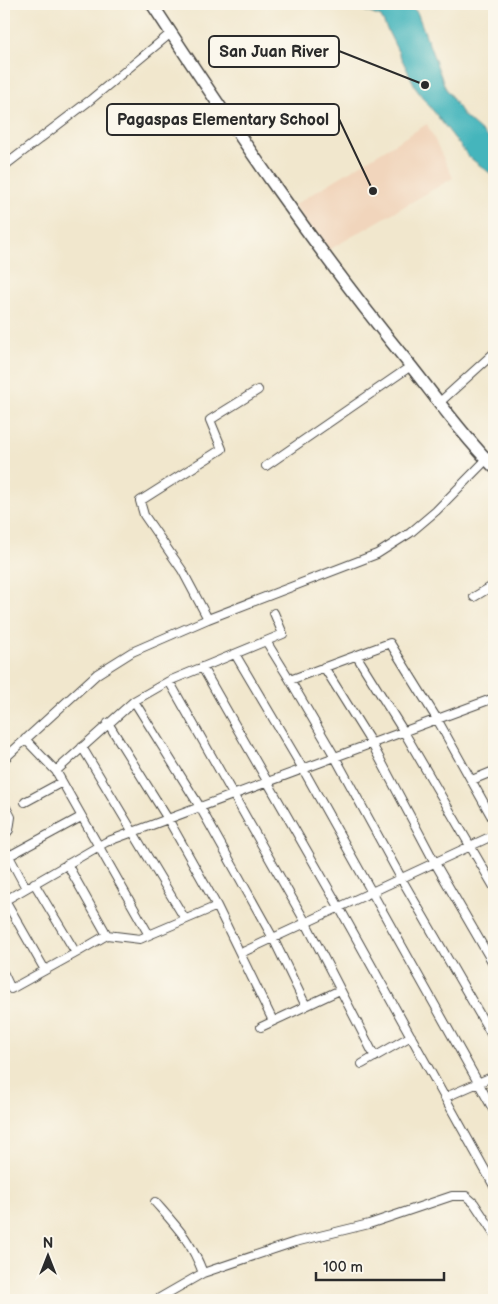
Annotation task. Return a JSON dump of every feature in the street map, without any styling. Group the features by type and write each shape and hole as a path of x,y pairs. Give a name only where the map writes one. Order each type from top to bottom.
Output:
{"main road":[{"path":"152,4 213,98 305,229 411,366 490,463"}],"street":[{"path":"4,166 89,101 171,33"},
{"path":"440,402 494,353"},
{"path":"266,466 411,366"},
{"path":"208,619 182,570 144,515 140,501 222,449 210,420 258,390"},
{"path":"4,759 97,674 132,652 208,619 377,554 410,533 490,463"},
{"path":"474,597 494,584"},
{"path":"56,771 134,701 169,681 283,634 274,613"},
{"path":"266,641 335,757 401,878 494,1039"},
{"path":"290,680 390,643 437,719 494,821"},
{"path":"234,654 303,769 494,1111"},
{"path":"356,655 404,732 494,887"},
{"path":"202,667 446,1097 494,1186"},
{"path":"324,667 372,744 435,863 494,965"},
{"path":"169,681 306,923 375,1056"},
{"path":"45,970 4,900 98,846 494,698"},
{"path":"134,701 200,807 273,938 306,1006"},
{"path":"108,723 168,819 217,906 274,1021"},
{"path":"25,739 56,771 149,935"},
{"path":"82,747 185,919"},
{"path":"472,780 494,771"},
{"path":"25,802 62,782"},
{"path":"4,804 9,810 11,823 9,830 4,836"},
{"path":"9,856 82,817"},
{"path":"241,953 494,835"},
{"path":"4,847 76,953"},
{"path":"67,864 107,935"},
{"path":"4,974 11,989 107,935 140,939 217,906"},
{"path":"260,1027 340,990"},
{"path":"362,1064 411,1036"},
{"path":"446,1097 494,1076"},
{"path":"156,1300 203,1273 295,1242 369,1224 452,1196 466,1196 474,1203 494,1233"},
{"path":"155,1202 185,1236 197,1257 203,1273"}],"shaded area":[{"path":"427,124 453,178 327,251 294,205"}],"water":[{"path":"346,4 407,4 417,12 445,87 463,115 494,143 494,176 469,157 417,90 381,17"}],"place":[{"name":"San Juan River","path":"425,85"},
{"name":"Pagaspas Elementary School","path":"373,191"}]}
